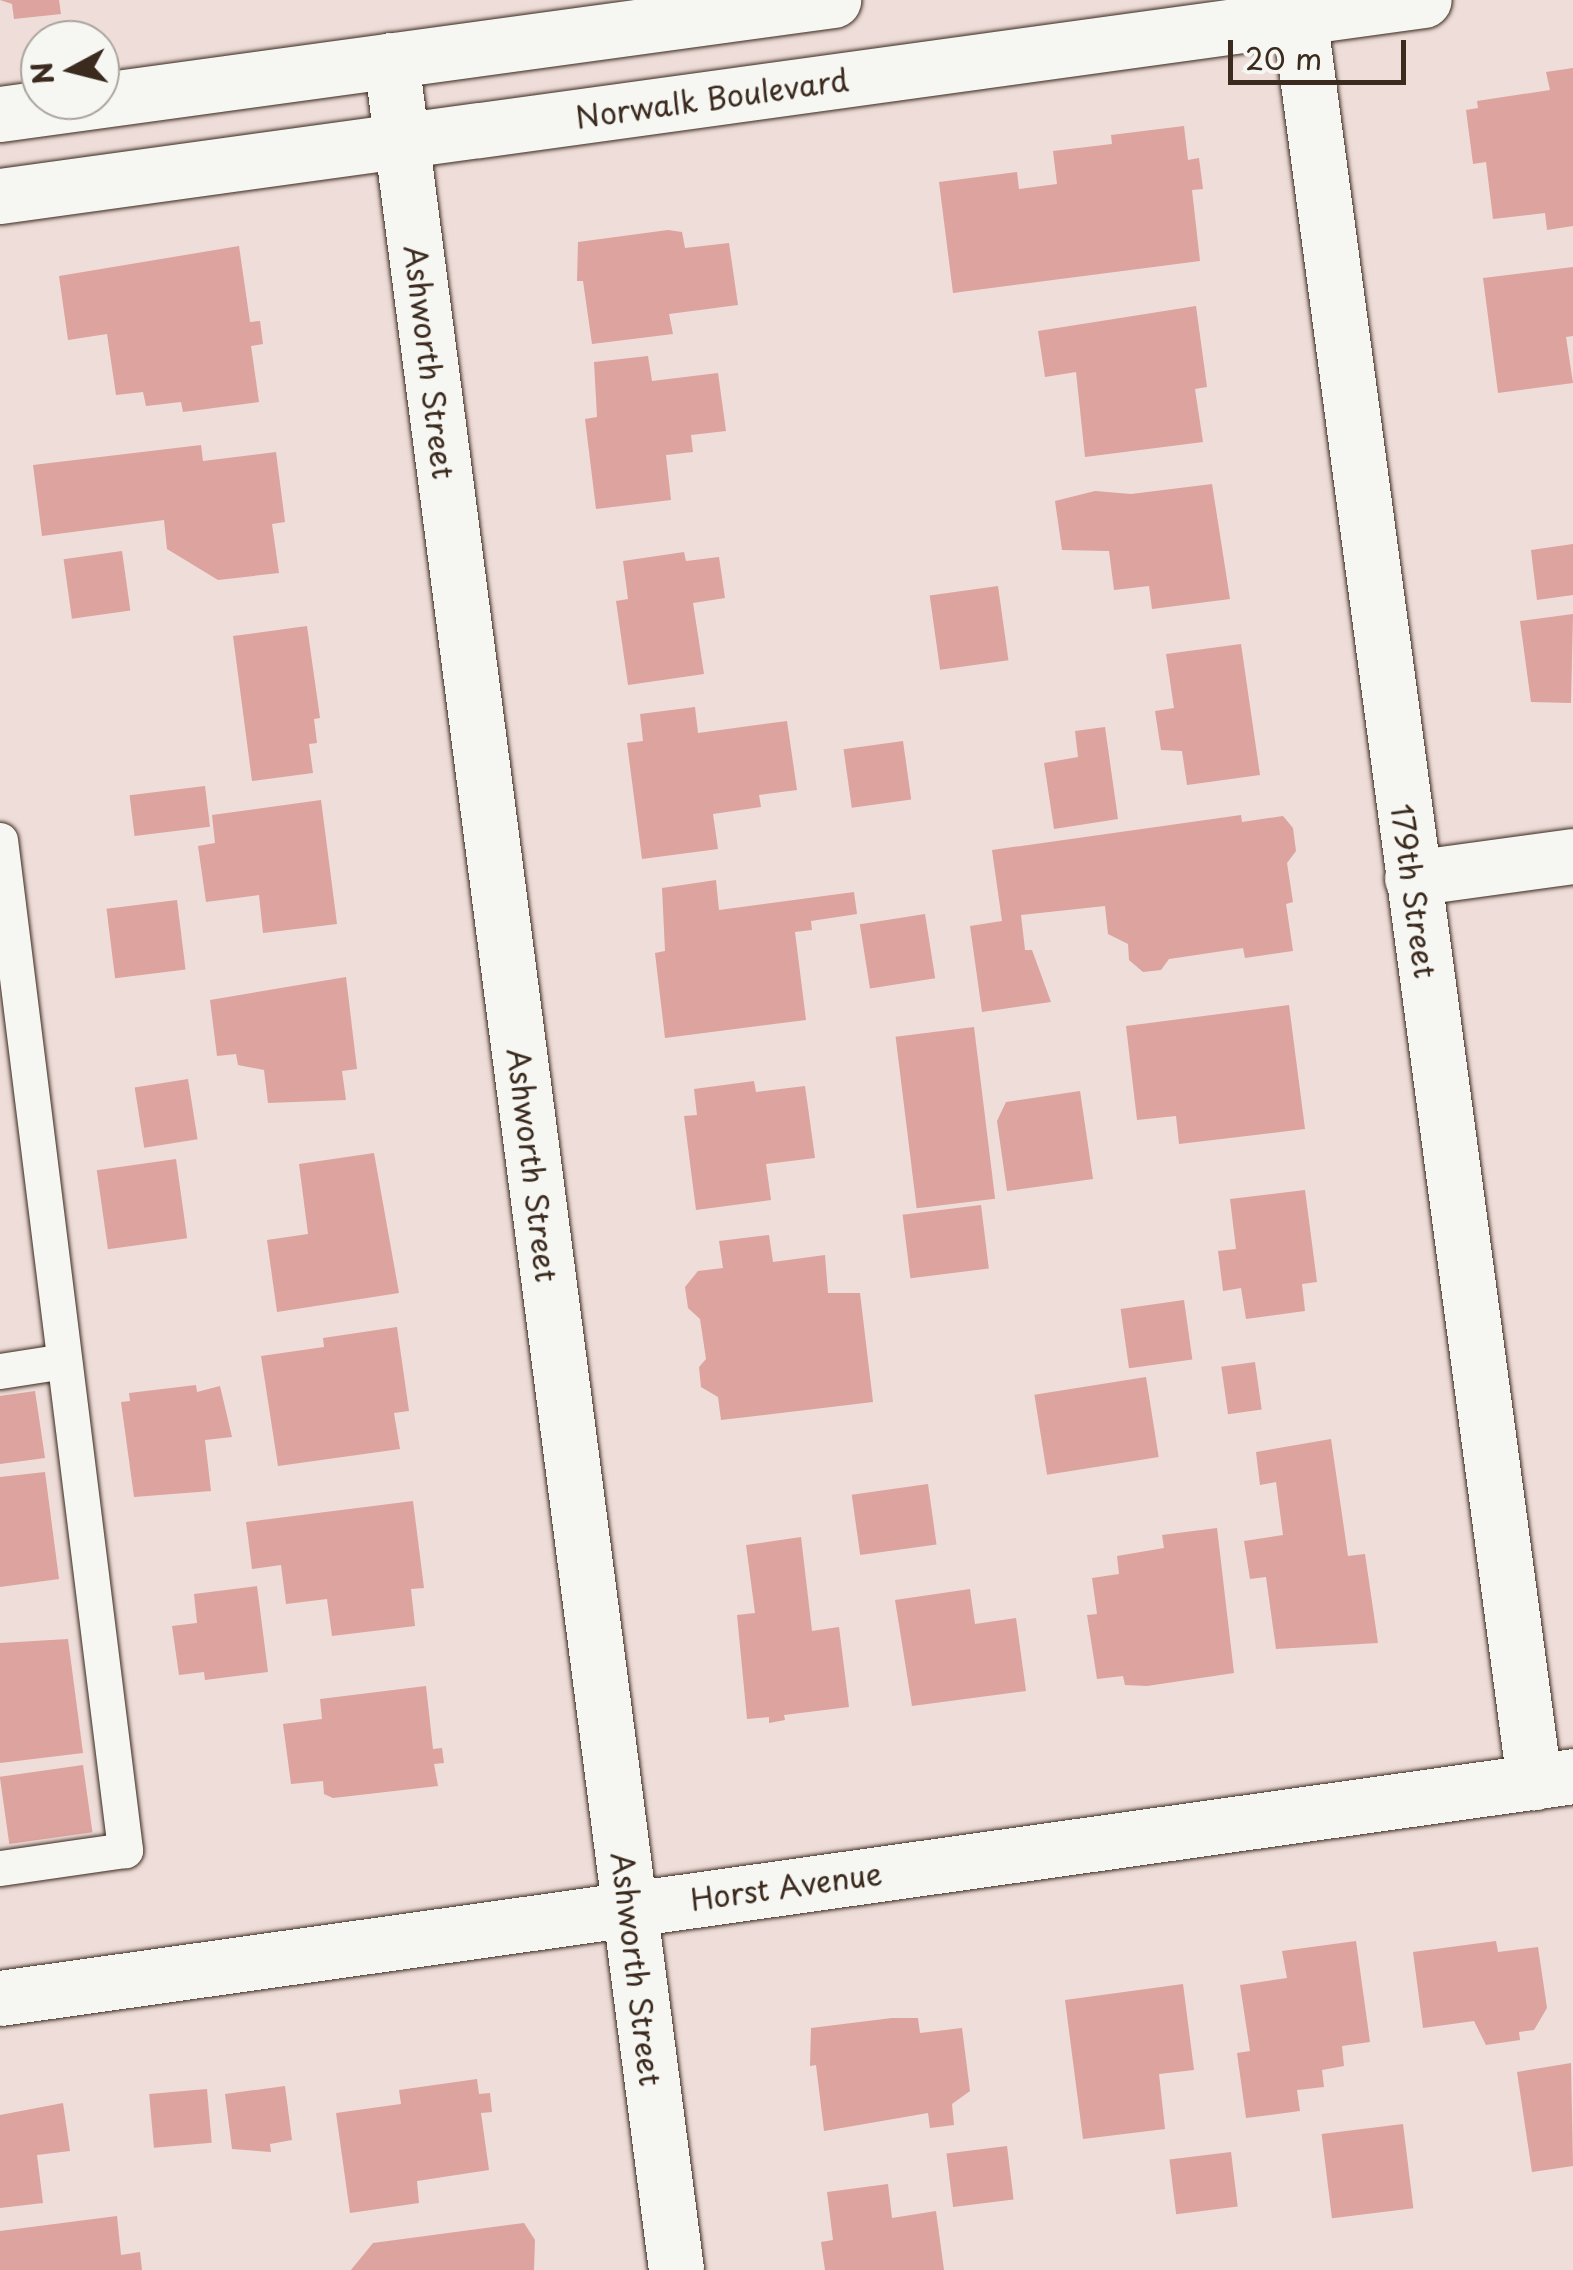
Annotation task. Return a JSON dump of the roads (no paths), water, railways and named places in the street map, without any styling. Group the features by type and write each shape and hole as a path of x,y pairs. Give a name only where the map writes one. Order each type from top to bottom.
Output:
{"street":[{"path":"0,114 834,0"},
{"name":"Norwalk Boulevard","path":"0,196 1298,9 1424,0"},
{"name":"179th Street","path":"1298,9 1412,878 1553,1779"},
{"name":"Ashworth Street","path":"391,60 676,2270"},
{"path":"1412,878 1573,856"},
{"name":"Horst Avenue","path":"0,1998 1553,1779"}],"lane":[{"path":"0,840 124,1850 0,1868"},
{"path":"0,1372 64,1361"}]}
